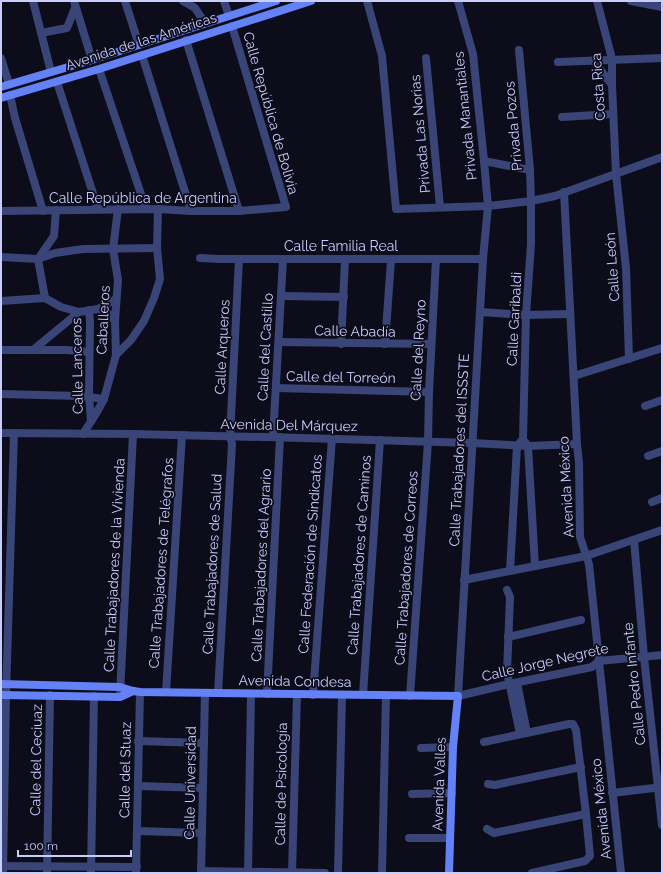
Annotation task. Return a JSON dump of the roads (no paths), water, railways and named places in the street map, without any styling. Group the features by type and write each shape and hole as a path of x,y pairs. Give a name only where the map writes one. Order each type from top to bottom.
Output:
{"street":[{"path":"33,1 51,72"},
{"path":"125,1 138,45"},
{"path":"183,1 195,8 205,23"},
{"path":"224,1 229,16"},
{"name":"Avenida de las Américas","path":"1,98 99,69 311,1"},
{"path":"367,1 382,56 396,209 488,206 531,201 555,196 662,157"},
{"name":"Privada Manantiales","path":"458,1 473,54 488,206"},
{"name":"Costa Rica","path":"597,1 612,59 616,174"},
{"path":"631,1 661,8"},
{"name":"Avenida de las Américas","path":"5,85 92,60 272,2"},
{"path":"41,33 67,28 75,4"},
{"path":"75,4 92,60"},
{"name":"Calle República de Bolivia","path":"232,26 286,207"},
{"path":"186,40 239,211"},
{"name":"Privada Pozos","path":"519,50 530,170 531,201"},
{"path":"142,55 191,211"},
{"path":"1,58 5,85"},
{"name":"Privada Las Norias","path":"426,58 440,207"},
{"path":"558,62 662,58"},
{"path":"593,60 612,85"},
{"path":"99,69 146,209"},
{"path":"57,82 98,209"},
{"path":"10,95 15,118 43,211"},
{"path":"562,117 613,114"},
{"path":"484,161 530,170"},
{"name":"Calle León","path":"616,174 626,268 630,359"},
{"name":"Avenida México","path":"564,192 577,444 580,463 580,537 589,564 621,873"},
{"name":"Calle Garibaldi","path":"510,571 520,443 531,244 531,201"},
{"name":"Calle Trabajadores del ISSSTE","path":"458,696 483,259 488,206"},
{"name":"Calle República de Argentina","path":"1,211 158,209 239,211 286,207"},
{"name":"Caballeros","path":"83,434 104,399 116,354 115,321 118,280 114,249 118,209"},
{"path":"116,354 131,340 144,321 160,279 157,248 158,209"},
{"path":"45,298 38,259 54,236 56,210"},
{"path":"1,257 38,259 55,253 83,249 157,248"},
{"name":"Calle Familia Real","path":"200,258 345,260 483,259"},
{"name":"Calle Arqueros","path":"230,436 239,259"},
{"name":"Calle del Castillo","path":"277,437 276,388 283,259"},
{"name":"Calle del Reyno","path":"428,442 431,344 436,259"},
{"path":"341,344 345,260"},
{"path":"385,344 391,260"},
{"path":"281,296 344,297"},
{"path":"1,301 45,298 61,307 79,312 98,309 105,311 115,321"},
{"path":"98,309 116,299"},
{"name":"Calle Lanceros","path":"89,310 89,396 91,421"},
{"path":"33,350 79,312"},
{"path":"480,312 526,315 570,314"},
{"name":"Calle Abadía","path":"279,342 431,344"},
{"path":"574,376 662,348"},
{"path":"1,350 67,350 89,352"},
{"name":"Calle del Torreón","path":"276,388 429,392"},
{"path":"1,394 89,396 104,399"},
{"path":"645,406 662,400"},
{"name":"Avenida Del Márquez","path":"1,432 520,443"},
{"path":"14,433 4,684 2,868 48,870 136,870"},
{"name":"Calle Trabajadores de la Vivienda","path":"120,697 134,434"},
{"name":"Calle Trabajadores de Telégrafos","path":"166,692 182,435"},
{"name":"Calle Trabajadores de Salud","path":"218,693 232,444 230,436"},
{"name":"Calle Trabajadores del Agrario","path":"267,694 277,437"},
{"name":"Calle Federación de Sindicatos","path":"313,694 332,438"},
{"name":"Calle Trabajadores de Caminos","path":"363,695 380,440"},
{"name":"Calle Trabajadores de Correos","path":"410,696 428,442"},
{"path":"520,443 528,446 577,444"},
{"path":"528,446 535,566"},
{"path":"648,456 662,451"},
{"path":"652,502 662,498"},
{"path":"464,580 586,556 662,530"},
{"name":"Calle Pedro Infante","path":"634,540 644,657 660,787 662,825"},
{"path":"507,590 510,597 507,672 513,683 523,734"},
{"path":"508,636 581,620"},
{"name":"Calle Jorge Negrete","path":"458,696 513,683 592,668 599,661 662,655"},
{"name":"Avenida Condesa","path":"4,684 120,687 136,692 458,696"},
{"name":"Avenida Condesa","path":"4,695 120,697 136,692"},
{"name":"Calle del Stuaz","path":"136,692 138,741 138,831 136,870"},
{"name":"Calle Universidad","path":"201,872 205,693"},
{"path":"248,872 251,694"},
{"name":"Calle del Ceciuaz","path":"48,870 50,695"},
{"name":"Calle de Psicología","path":"292,873 297,695"},
{"path":"338,873 342,695"},
{"path":"382,873 386,695"},
{"path":"91,870 94,696"},
{"name":"Avenida Valles","path":"449,873 453,747 458,696"},
{"path":"484,742 569,724 573,724 576,730 590,856 585,861 532,873"},
{"path":"138,741 204,743"},
{"path":"421,748 453,747"},
{"path":"488,784 495,785 581,767"},
{"path":"138,786 203,788"},
{"path":"612,793 660,787"},
{"path":"412,794 452,793"},
{"path":"487,829 494,833 586,814"},
{"path":"138,831 202,833"},
{"path":"409,838 450,838"},
{"path":"201,872 324,873"}]}
